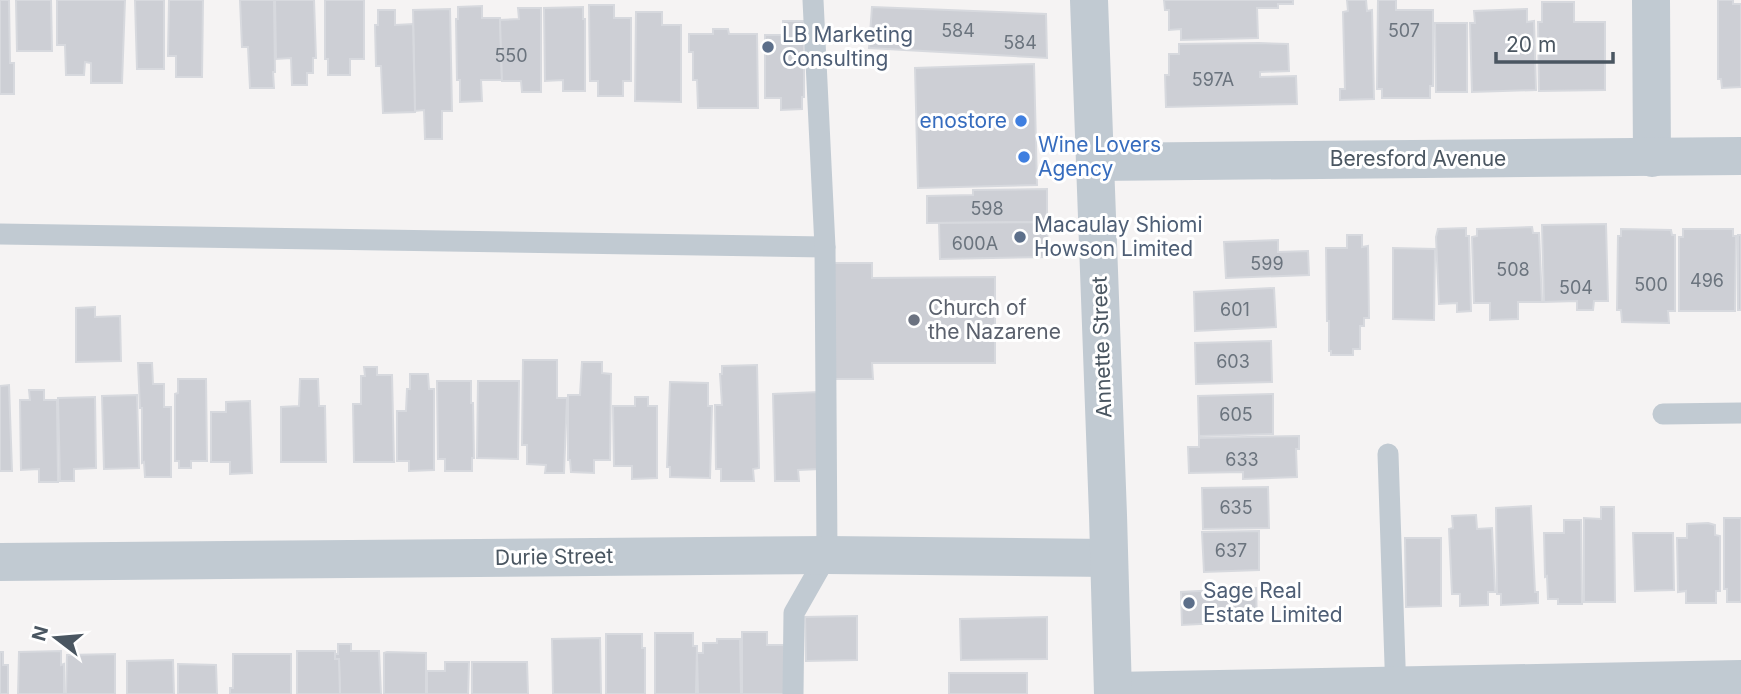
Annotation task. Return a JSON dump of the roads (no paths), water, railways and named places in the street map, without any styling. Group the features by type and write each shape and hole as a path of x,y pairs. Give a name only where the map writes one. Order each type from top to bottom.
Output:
{"street":[{"name":"Annette Street","path":"1089,0 1113,692"},
{"path":"1651,0 1652,158"},
{"name":"Beresford Avenue","path":"1095,162 1741,156"},
{"name":"Durie Street","path":"0,562 827,555 1109,558"},
{"path":"1113,692 1396,690 1741,679"}],"lane":[{"path":"793,694 794,613 827,555 825,247 813,0"},
{"path":"0,234 825,247"},
{"path":"1663,414 1741,413"},
{"path":"1388,454 1396,690"}],"place":[{"name":"LB Marketing Consulting","path":"768,47"},
{"name":"enostore","path":"1021,121"},
{"name":"Wine Lovers Agency","path":"1024,157"},
{"name":"Macaulay Shiomi Howson Limited","path":"1020,237"},
{"name":"Church of the Nazarene","path":"914,320"},
{"name":"Sage Real Estate Limited","path":"1189,603"}]}
